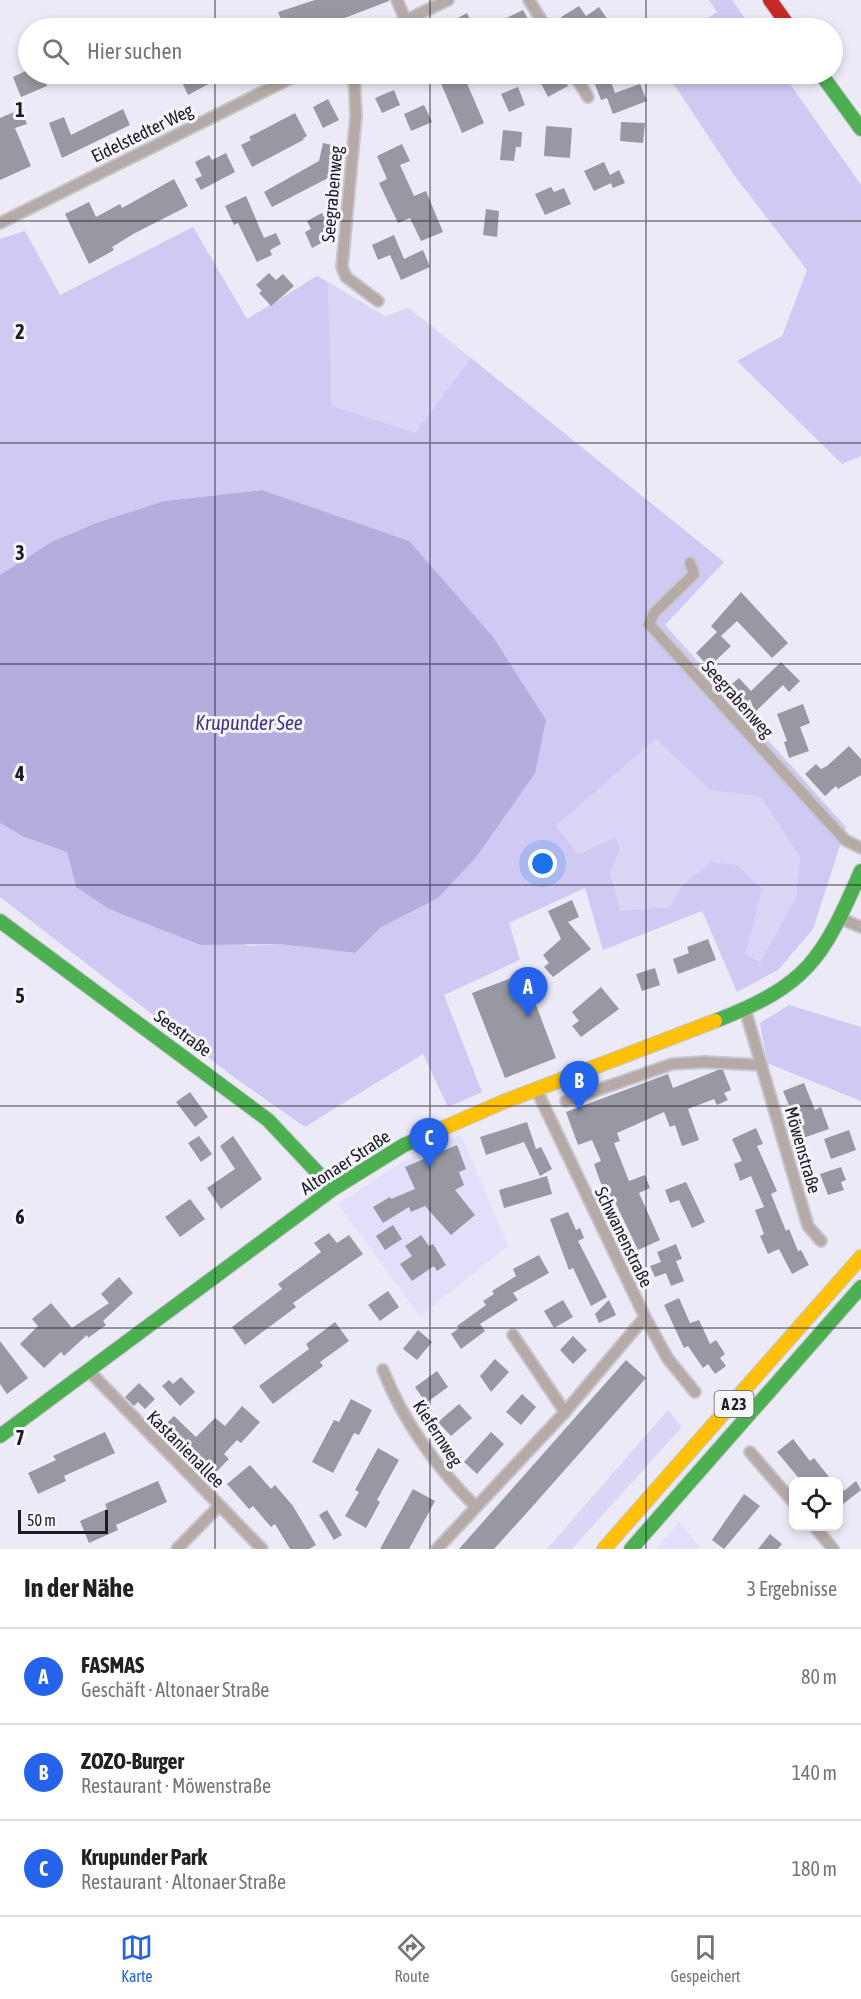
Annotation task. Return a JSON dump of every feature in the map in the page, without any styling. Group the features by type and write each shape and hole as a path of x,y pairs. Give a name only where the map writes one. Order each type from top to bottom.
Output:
{"main road":[{"path":"770,0 783,18"},
{"path":"828,84 861,129"},
{"name":"Altonaer Straße","path":"0,1436 333,1189 404,1145 536,1089 745,1009 783,990 801,975 822,950 861,871"},
{"name":"Seestraße","path":"0,921 268,1120 333,1189"},
{"name":"A 23","path":"604,1549 861,1257"},
{"name":"A 23","path":"631,1549 861,1287"}],"street":[{"path":"397,0 405,18"},
{"path":"412,18 448,0"},
{"path":"529,0 540,18"},
{"name":"Eidelstedter Weg","path":"0,223 279,84"},
{"name":"Seegrabenweg","path":"354,84 356,116 342,267 346,277 378,301"},
{"path":"580,84 588,97"},
{"name":"Seegrabenweg","path":"690,563 694,574 654,613 649,624 845,840 861,848"},
{"path":"839,918 861,927"},
{"name":"Möwenstraße","path":"745,1009 808,1226 821,1241"},
{"path":"566,1101 672,1064 704,1062 760,1065"},
{"name":"Schwanenstraße","path":"536,1089 645,1317 668,1359 695,1392"},
{"path":"437,1549 565,1413 645,1317"},
{"path":"513,1335 565,1413"},
{"name":"Kastanienallee","path":"88,1370 262,1549"},
{"name":"Kiefernweg","path":"383,1370 418,1438 449,1480 476,1507"},
{"path":"750,1452 789,1497"},
{"path":"177,1549 219,1506"},
{"path":"817,1531 833,1549"}],"shaded area":[{"path":"709,0 732,0 745,18 708,18 717,12"},
{"path":"674,84 790,84 861,185 861,456 842,464 737,361 782,336 807,270 734,175"},
{"path":"193,227 247,319 317,276 328,282 331,406 415,433 471,358 724,562 665,625 846,827 813,929 778,970 737,992 702,911 603,950 585,888 509,923 520,960 444,995 482,1092 448,1107 423,1054 305,1127 235,1078 0,897 0,823 24,837 67,852 76,887 248,946 279,944 354,953 380,928 438,898 444,582 409,542 262,490 164,501 96,523 51,542 0,575 0,239 25,231 60,295","holes":["656,739 710,790 760,796 800,857 796,897 760,962 746,954 762,889 737,865 711,862 681,887 669,907 621,911 610,871 620,850 616,837 578,854 556,826"]},
{"path":"328,282 385,316 409,308 471,358 415,434 330,406"},
{"path":"656,739 709,789 760,796 800,857 796,897 760,962 746,954 754,921 681,887 669,907 621,911 610,870 620,850 616,837 578,854 556,826"},
{"path":"789,1005 861,1027 861,1101 767,1063 760,1023"},
{"path":"461,1135 508,1246 420,1316 338,1204 404,1161"},
{"path":"668,1410 682,1427 572,1549 547,1549"},
{"path":"679,1522 701,1549 656,1549"}],"water":[{"name":"Krupunder See","path":"262,490 409,541 493,637 546,720 535,773 477,856 438,898 380,928 355,953 279,944 201,945 109,909 76,887 67,852 24,837 0,823 0,575 51,542 96,523 164,501"}],"building":[{"path":"315,0 389,0 345,18 281,18 278,12"},
{"path":"579,6 586,16 599,7 607,18 562,18"},
{"path":"523,10 527,18 506,18"},
{"path":"467,13 469,18 458,18"},
{"path":"18,75 18,84 46,84 47,86 21,97 13,77"},
{"path":"183,84 208,84 188,95"},
{"path":"441,84 467,84 484,123 462,133"},
{"path":"541,84 567,84 568,86 548,97"},
{"path":"595,84 612,84 615,93 640,84 647,101 613,114 607,98 601,100"},
{"path":"518,87 525,105 509,112 501,94"},
{"path":"394,90 400,105 382,113 375,98"},
{"path":"328,99 339,120 323,128 313,107"},
{"path":"424,105 432,122 411,131 404,114"},
{"path":"21,109 27,124 15,128 31,166 0,180 0,118"},
{"path":"123,109 130,125 62,158 49,123 64,117 71,135"},
{"path":"295,113 307,136 302,139 305,139 252,167 241,145 251,140 249,137"},
{"path":"621,122 645,123 643,143 620,141"},
{"path":"546,126 572,128 570,158 544,156"},
{"path":"503,130 522,132 521,147 516,147 514,161 500,160"},
{"path":"323,143 341,147 337,166 330,177 272,207 264,192 319,161"},
{"path":"402,144 410,161 400,165 414,196 426,191 443,232 421,241 410,218 398,223 379,183 387,179 377,156"},
{"path":"226,153 235,172 201,190 195,179 202,176 195,162 209,155 212,160"},
{"path":"604,162 610,175 619,170 625,183 613,188 611,183 594,191 584,171"},
{"path":"174,179 188,206 135,233 112,247 114,250 89,264 65,214 89,202 96,217 120,204 122,208"},
{"path":"551,187 554,192 564,188 571,204 545,215 535,194"},
{"path":"246,196 264,238 276,233 281,244 270,250 272,255 257,262 238,223 234,225 225,206"},
{"path":"486,209 499,211 497,237 483,235"},
{"path":"322,213 334,236 312,248 305,232 311,229 307,221"},
{"path":"394,235 404,259 423,250 430,267 401,280 390,255 378,260 372,245"},
{"path":"269,273 276,280 283,274 294,286 271,306 259,293 262,291 256,285"},
{"path":"741,592 788,643 772,658 737,621 721,636 731,646 709,667 696,653 717,632 711,626"},
{"path":"781,662 800,681 789,692 783,685 755,712 750,699 742,706 727,688 739,678 751,691"},
{"path":"803,704 810,723 800,727 809,751 789,758 784,742 787,741 777,714"},
{"path":"849,746 861,759 861,775 838,789 836,786 825,796 805,774 816,764 821,769 827,766"},
{"path":"572,900 579,917 568,922 591,949 553,977 544,967 549,963 543,955 561,939 548,911"},
{"path":"708,939 716,960 678,974 673,959 689,953 687,947"},
{"path":"655,968 660,985 642,991 636,974"},
{"path":"524,973 556,1058 505,1078 472,993"},
{"path":"601,987 619,1009 581,1037 572,1026 579,1021 572,1012"},
{"path":"723,1070 731,1090 724,1093 728,1100 717,1105 714,1099 688,1109 699,1140 682,1146 675,1125 670,1127 664,1112 617,1133 620,1141 614,1143 629,1181 645,1175 650,1188 639,1193 660,1240 638,1250 615,1202 611,1204 600,1181 594,1164 601,1161 592,1140 578,1145 566,1112 668,1074 673,1088"},
{"path":"804,1083 815,1110 821,1107 829,1129 803,1138 783,1091"},
{"path":"190,1092 208,1117 195,1127 176,1102"},
{"path":"527,1122 536,1149 541,1147 552,1169 540,1176 524,1142 486,1155 480,1137"},
{"path":"756,1128 763,1144 757,1146 777,1191 771,1194 786,1231 789,1229 798,1251 801,1250 809,1265 792,1274 779,1249 768,1254 760,1236 764,1234 755,1210 764,1207 751,1176 740,1181 734,1164 742,1161 732,1139"},
{"path":"849,1130 856,1150 831,1159 824,1139"},
{"path":"199,1136 212,1154 201,1162 188,1143"},
{"path":"233,1136 262,1179 221,1209 207,1188 235,1169 220,1146"},
{"path":"457,1145 466,1169 459,1172 464,1185 455,1190 475,1215 451,1235 425,1206 411,1212 409,1207 383,1223 373,1207 390,1197 391,1199 415,1189 405,1167"},
{"path":"841,1167 846,1180 841,1182 844,1190 828,1195 820,1174"},
{"path":"547,1176 552,1194 504,1208 499,1190"},
{"path":"686,1182 705,1222 692,1228 679,1200 670,1203 665,1190"},
{"path":"190,1199 205,1219 180,1237 165,1217"},
{"path":"568,1212 576,1230 580,1228 584,1238 578,1241 607,1297 591,1306 573,1268 569,1270 550,1219"},
{"path":"393,1225 402,1239 385,1250 376,1236"},
{"path":"329,1233 337,1243 349,1235 363,1254 293,1303 296,1307 245,1345 232,1327 282,1289 278,1284 321,1252 314,1243"},
{"path":"421,1235 429,1246 433,1244 446,1265 437,1271 434,1266 412,1281 400,1264 412,1256 405,1246"},
{"path":"676,1244 682,1259 676,1261 684,1281 671,1286 666,1273 655,1277 650,1266 661,1262 657,1252"},
{"path":"539,1255 549,1273 513,1293 518,1300 480,1324 485,1331 461,1349 451,1334 459,1328 457,1326 486,1305 483,1301 494,1294 492,1291 516,1276 513,1269"},
{"path":"119,1277 133,1293 103,1321 106,1325 88,1338 87,1335 64,1356 61,1352 44,1368 20,1344 38,1326 32,1319 51,1303 72,1328 109,1303 101,1294"},
{"path":"388,1291 399,1307 380,1321 368,1305"},
{"path":"679,1298 690,1323 699,1320 710,1344 716,1340 725,1354 720,1358 726,1366 715,1374 708,1364 703,1368 688,1346 684,1348 664,1305"},
{"path":"563,1300 573,1317 554,1328 544,1311"},
{"path":"609,1300 616,1315 599,1323 595,1314"},
{"path":"335,1322 349,1341 320,1362 323,1366 273,1404 259,1386 309,1349 306,1344"},
{"path":"418,1330 432,1342 417,1360 403,1349"},
{"path":"573,1336 587,1350 573,1364 560,1350"},
{"path":"0,1341 28,1378 7,1394 0,1384"},
{"path":"495,1359 509,1372 491,1392 480,1376"},
{"path":"626,1360 646,1378 494,1549 459,1549"},
{"path":"437,1371 448,1387 426,1403 415,1387"},
{"path":"181,1377 195,1392 180,1406 162,1386 169,1380 173,1384"},
{"path":"139,1383 155,1399 145,1409 138,1402 134,1406 125,1397"},
{"path":"522,1394 536,1407 521,1425 506,1412"},
{"path":"351,1399 372,1410 359,1435 354,1433 333,1473 312,1462 334,1420 339,1422"},
{"path":"459,1404 472,1418 451,1436 438,1422"},
{"path":"242,1406 260,1422 241,1443 237,1440 224,1454 229,1459 216,1472 166,1424 174,1416 196,1437 215,1418 225,1426"},
{"path":"105,1432 115,1453 64,1476 66,1481 38,1494 28,1473 56,1460 53,1456"},
{"path":"491,1432 504,1444 477,1474 464,1462"},
{"path":"793,1439 810,1461 814,1458 829,1477 798,1477 777,1452"},
{"path":"378,1448 399,1460 377,1500 380,1502 366,1528 345,1516 359,1492 355,1490"},
{"path":"250,1465 271,1489 275,1485 293,1506 316,1545 309,1549 290,1549 275,1524 271,1527 253,1506 249,1509 227,1484"},
{"path":"158,1481 167,1502 116,1525 118,1530 89,1543 80,1521 107,1509 105,1504"},
{"path":"856,1481 861,1490 843,1504 844,1491"},
{"path":"413,1489 435,1501 409,1549 380,1549"},
{"path":"744,1494 760,1506 724,1549 712,1540"},
{"path":"327,1510 342,1535 334,1540 319,1515"},
{"path":"770,1534 782,1544 778,1549 758,1549"}],"traffic: fast":[{"path":"828,84 861,129"},
{"path":"715,1021 772,995 808,966 835,927 861,871"},
{"path":"0,921 268,1120 333,1189"},
{"path":"0,1436 333,1189 404,1145 423,1137"},
{"path":"631,1549 861,1287"}],"traffic: slow":[{"path":"423,1137 503,1102 715,1021"},
{"path":"604,1549 861,1257"}],"traffic: jam":[{"path":"770,0 783,18"}],"place":[{"name":"FASMAS","path":"528,1017"},
{"name":"ZOZO-Burger","path":"579,1111"},
{"name":"Krupunder Park","path":"429,1168"}]}
